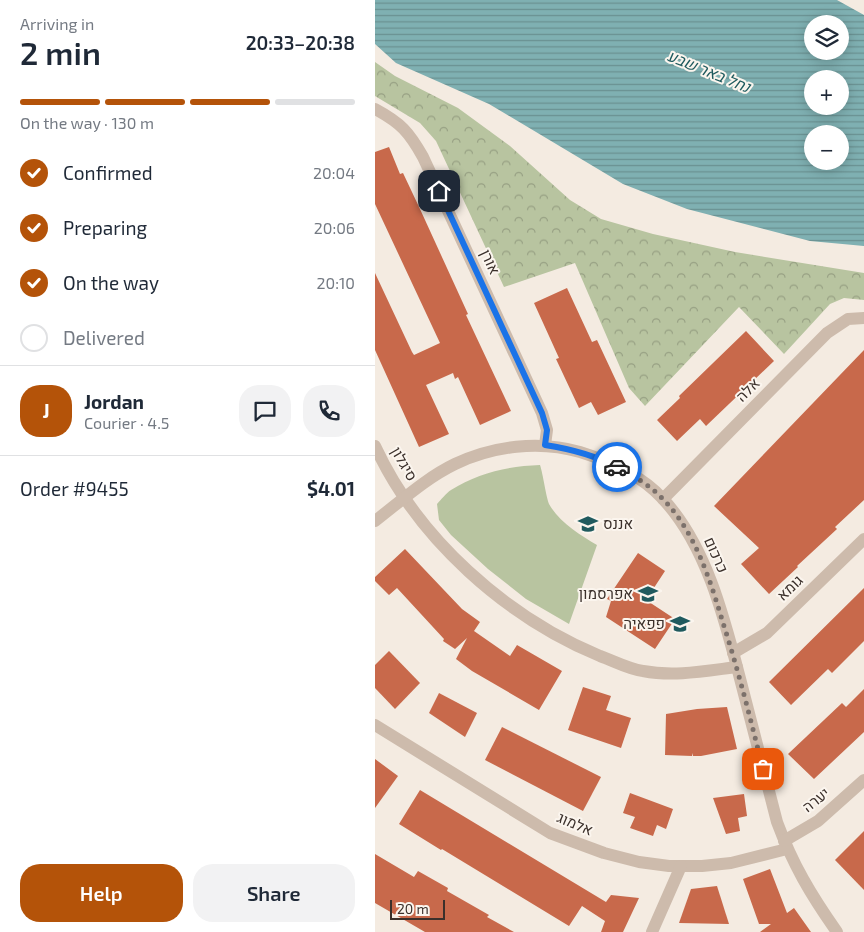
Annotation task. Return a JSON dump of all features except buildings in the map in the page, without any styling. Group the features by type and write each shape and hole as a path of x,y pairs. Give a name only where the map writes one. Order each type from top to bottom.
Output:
{"street":[{"name":"אורן","path":"375,109 402,127 413,138 423,157 542,413 547,430 545,445"},
{"name":"אלה","path":"663,499 827,333 848,319 864,318"},
{"name":"כרכום","path":"375,521 428,481 454,465 482,453 513,447 545,445 601,458 627,472 663,499 681,521 702,559 715,594 737,666 777,822 785,845 801,879 837,932"},
{"name":"סיגלון","path":"375,446 405,498"},
{"path":"405,498 429,530 499,597 556,634 587,650 641,671 667,674 692,673 737,666"},
{"name":"גומא","path":"733,653 767,633 864,539"},
{"name":"אלמוג","path":"375,725 550,833 604,854 639,862 702,866 731,863 785,845"},
{"name":"יערה","path":"785,845 818,821 864,780"},
{"path":"653,932 681,866"}],"green space":[{"path":"375,62 395,76 458,108 510,146 570,200 601,219 653,234 735,252 864,273 864,300 844,298 830,304 784,354 739,307 645,406 629,388 575,263 504,287 436,141 420,123 375,96"},
{"path":"540,465 548,501 553,511 570,528 597,545 569,624 526,599 488,569 451,535 439,520 437,504 449,491 461,484 494,472"}],"water":[{"name":"נחל באר שבע","path":"375,0 837,0 864,15 864,246 810,241 687,209 623,184 489,104 396,63 375,44"}],"way so far":[{"path":"617,467 645,484 660,496 681,521 702,559 733,653 763,769"}],"place":[{"name":"אננס","path":"588,524"},
{"name":"אפרסמון","path":"648,594"},
{"name":"פפאיה","path":"680,624"}],"route":[{"path":"439,191 542,413 547,430 545,445 601,458 617,467"}]}
